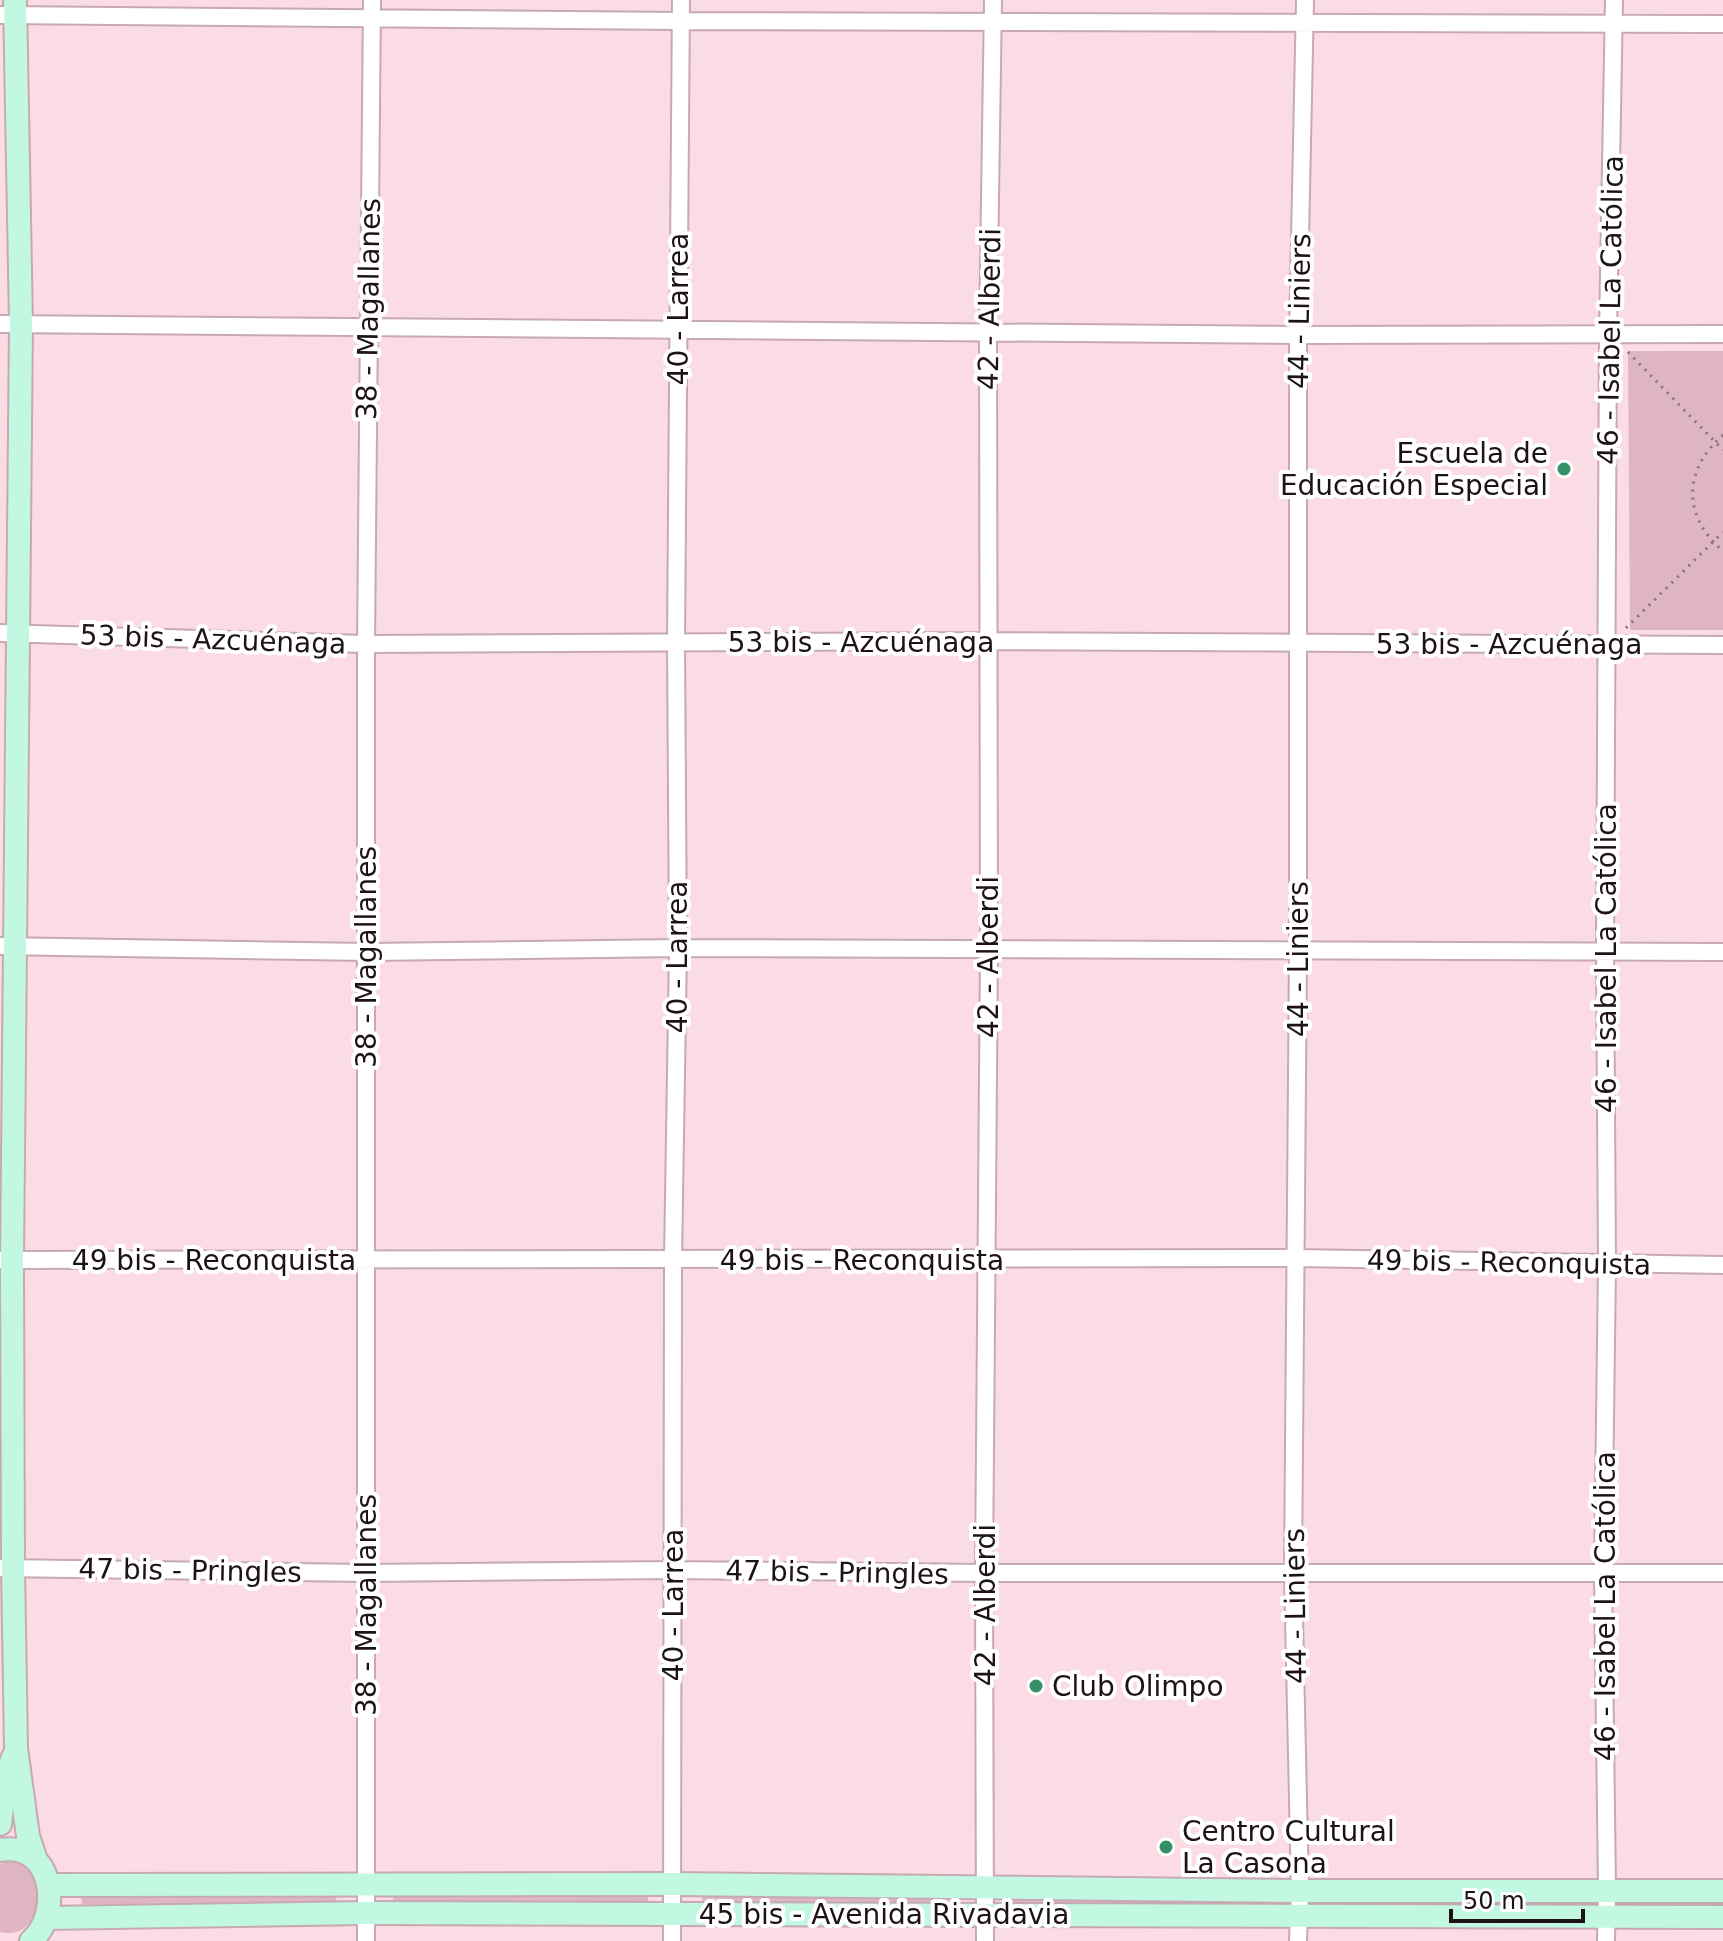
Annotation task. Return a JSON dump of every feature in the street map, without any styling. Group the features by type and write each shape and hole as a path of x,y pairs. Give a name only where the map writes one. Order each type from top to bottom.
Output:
{"main road":[{"path":"10,10 6,1568 16,1748 28,1836 36,1860"},
{"path":"0,1824 6,1777 16,1748"},
{"path":"0,1850 12,1848 24,1851 42,1866 48,1885 49,1910 41,1931 32,1940"},
{"name":"45 bis - Avenida Rivadavia","path":"48,1885 365,1887 674,1884 1300,1891 1723,1891"},
{"name":"45 bis - Avenida Rivadavia","path":"46,1918 366,1913 1723,1917"}],"street":[{"name":"40 - Larrea","path":"672,1941 681,0"},
{"name":"42 - Alberdi","path":"985,1941 988,332 993,0"},
{"name":"44 - Liniers","path":"1298,1941 1300,1891 1293,1572 1298,952 1298,335 1305,0"},
{"name":"46 - Isabel La Católica","path":"1606,1941 1603,1573 1607,1265 1605,952 1608,332 1614,0"},
{"path":"10,10 372,8 681,21 1723,24"},
{"name":"38 - Magallanes","path":"366,1941 366,644 372,8"},
{"path":"10,324 678,332 1723,334"},
{"name":"53 bis - Azcuénaga","path":"8,633 366,644 987,641 1723,645"},
{"path":"8,946 367,952 678,948 1723,952"},
{"name":"49 bis - Reconquista","path":"6,1260 1296,1258 1723,1265"},
{"name":"47 bis - Pringles","path":"6,1568 366,1573 673,1570 1723,1573"}],"path":[{"path":"1608,332 1723,450"},
{"path":"1723,435 1708,448 1696,470 1692,493 1696,517 1723,551"},
{"path":"1607,645 1723,532"}],"shaded area":[{"path":"1628,351 1723,351 1723,630 1630,630"},
{"path":"15,1858 30,1867 37,1878 39,1901 31,1922 23,1929 12,1933 0,1932 0,1864"},
{"path":"393,1896 648,1896 648,1904 393,1903"},
{"path":"81,1897 336,1897 337,1905 82,1904"},
{"path":"702,1897 958,1897 958,1905 702,1904"},
{"path":"1013,1897 1268,1900 1268,1907 1013,1904"},
{"path":"1634,1900 1723,1901 1723,1908 1634,1908"},
{"path":"1326,1901 1582,1901 1581,1909 1327,1908"}],"place":[{"name":"Escuela de Educación Especial","path":"1564,469"},
{"name":"Club Olimpo","path":"1036,1686"},
{"name":"Centro Cultural La Casona","path":"1166,1847"}]}
